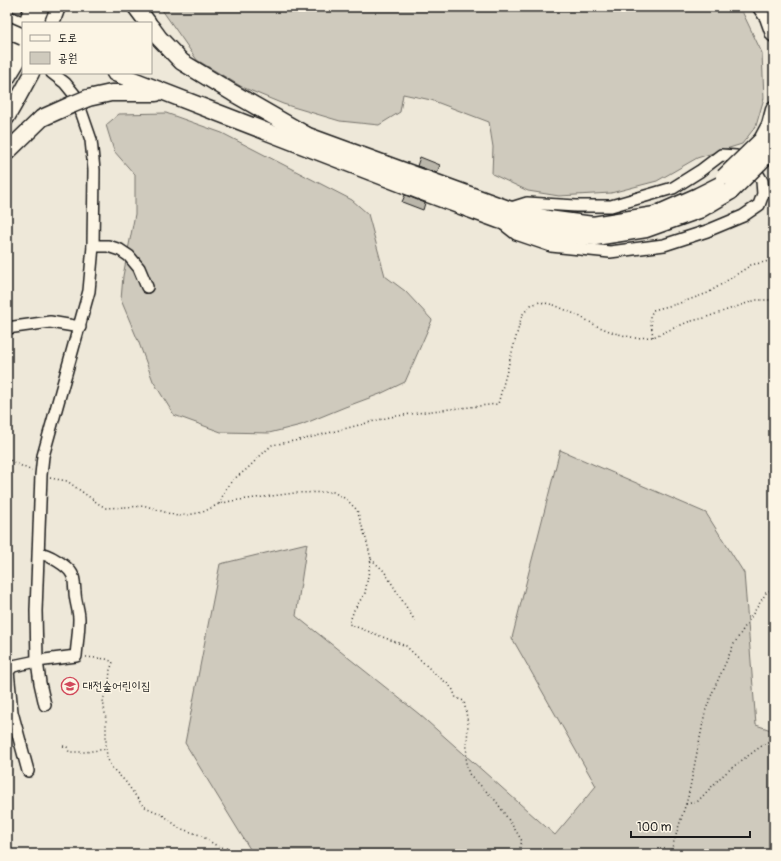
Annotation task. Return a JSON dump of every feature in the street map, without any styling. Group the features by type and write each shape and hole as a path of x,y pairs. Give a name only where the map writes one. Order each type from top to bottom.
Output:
{"highway":[{"path":"27,22 33,7"},
{"path":"136,7 147,22"},
{"path":"761,7 768,17 774,34"},
{"path":"7,19 22,25"},
{"path":"152,28 182,62 306,135"},
{"path":"7,30 22,37"},
{"path":"7,69 22,35"},
{"path":"118,74 420,191 503,215 593,225 655,214 728,183"},
{"path":"147,74 222,104 306,135 547,234 595,237 646,229 699,210 770,145 770,125 774,110"},
{"path":"7,152 42,118 88,98 111,93 168,94"}],"main road":[{"path":"35,22 42,7"},
{"path":"52,22 58,7"},
{"path":"7,79 22,55"},
{"path":"7,118 31,74"}],"street":[{"path":"45,705 37,661 36,611 41,475 43,456 89,291 93,246 94,170 91,140 74,94 65,83 53,74"},
{"path":"721,155 736,156 752,164 762,181 763,194 758,205 743,216 708,231 656,246 610,252 551,246 516,234 503,215 526,203 576,206 611,206 673,188 700,171 721,155"},
{"path":"93,246 108,246 120,250 129,256 139,268 146,287"},
{"path":"7,328 50,322 80,327"},
{"path":"28,771 12,712 8,671 13,666 76,656 79,619 72,574 68,568 49,556 39,553"}],"path":[{"path":"653,337 650,318 653,310 708,294 751,265 774,260"},
{"path":"219,504 226,488 234,479 247,469 272,445 305,439 390,417 498,404 522,316 531,305 540,302 554,305 614,333 635,338 653,337 688,322 756,300 774,301"},
{"path":"7,458 41,475 66,481 106,508 146,506 177,516 186,516 203,512 219,504 231,501 295,493 333,492 346,499 357,510 371,559 365,593 354,610 349,624 406,646 449,685 456,698 464,701 468,724 466,764 469,774 496,801 516,831 522,841 518,854"},
{"path":"371,559 384,571 415,621"},
{"path":"670,854 686,804 705,712 713,691 740,633 766,593 774,590"},
{"path":"76,656 100,658 113,662 110,670 109,682 103,700 106,720 107,757 112,768 125,781 143,806 161,814 179,828 200,835 217,846 243,854"},
{"path":"686,804 697,802 720,777 774,737"},
{"path":"63,746 67,747 69,752 86,752 106,749"}],"green space":[{"path":"160,7 740,7 762,53 764,98 756,126 742,144 697,158 657,181 611,193 559,196 528,191 492,174 493,147 489,122 431,100 403,94 400,112 379,125 340,121 283,104 242,87 197,60"},
{"path":"166,113 222,133 352,200 368,214 385,276 405,291 432,320 405,382 380,394 301,425 269,433 221,432 174,415 153,381 121,300 123,276 135,214 135,175 114,151 106,125 119,114"},
{"path":"560,450 706,513 744,573 756,725 774,731 774,854 253,854 185,743 220,564 307,543 296,616 419,714 555,835 596,786 512,638"}],"building":[{"path":"420,157 440,165 437,173 417,166"},
{"path":"405,195 425,203 423,210 402,202"}],"place":[{"name":"대전숲어린이집","path":"70,686"}]}
